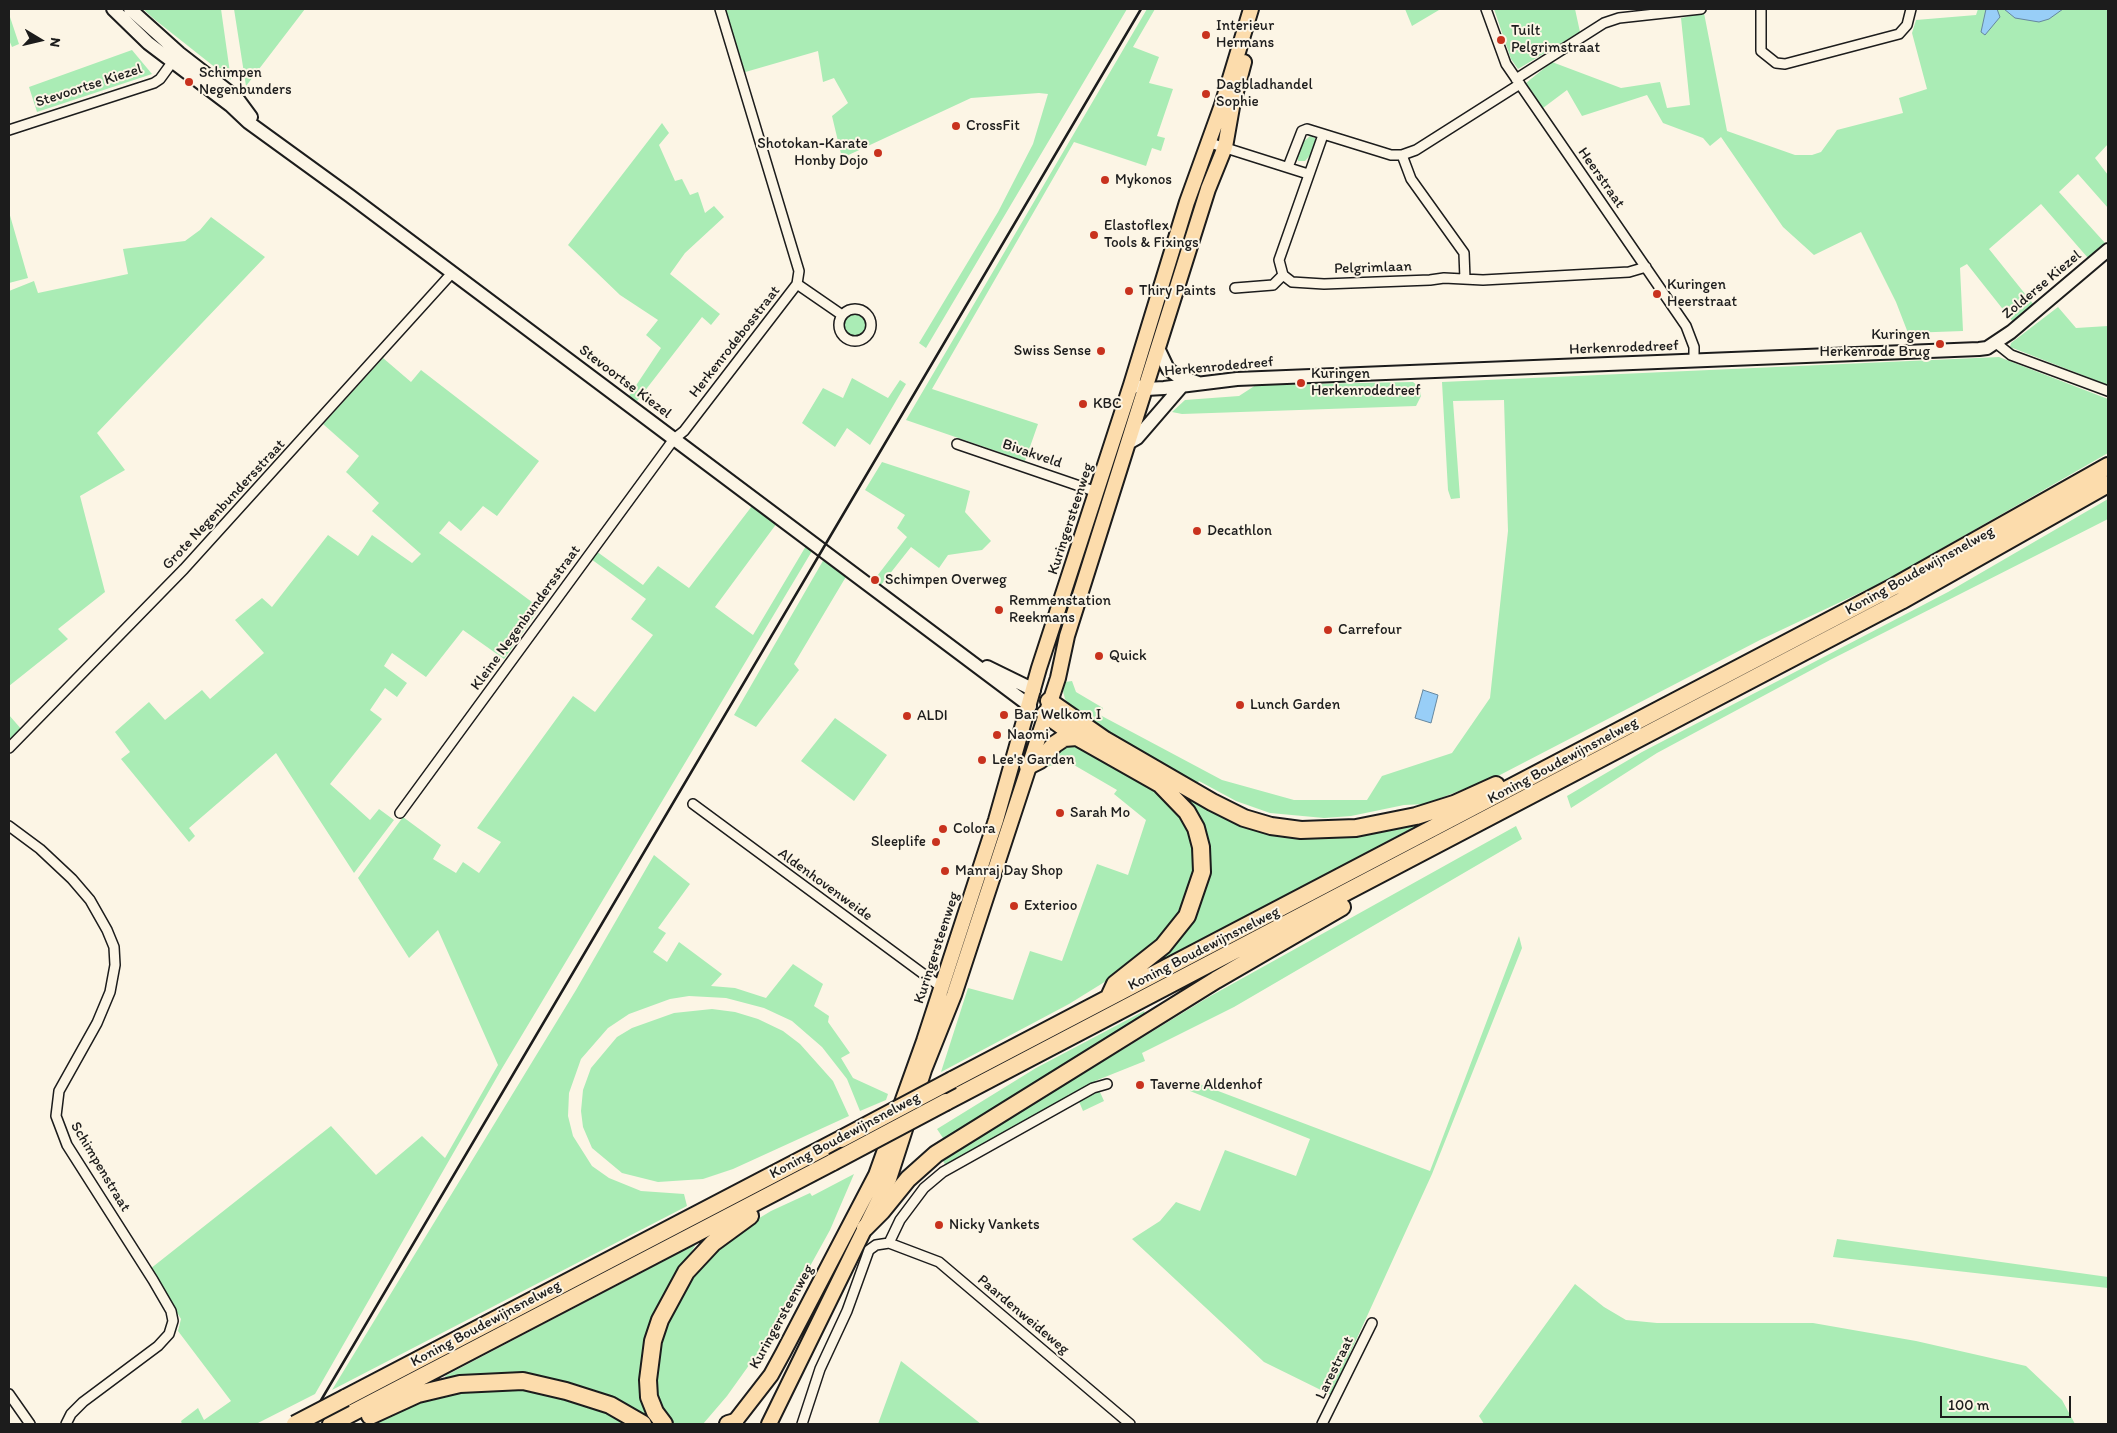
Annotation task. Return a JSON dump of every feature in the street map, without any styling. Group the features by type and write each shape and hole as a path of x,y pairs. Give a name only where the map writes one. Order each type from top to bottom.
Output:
{"highway":[{"name":"Koning Boudewijnsnelweg","path":"295,1424 1548,770 1895,586 2108,466"},
{"name":"Koning Boudewijnsnelweg","path":"332,1424 1901,601 2108,484"},
{"path":"1047,708 1077,736 1160,784 1174,796 1187,812 1196,828 1201,847 1202,872 1187,916 1162,946 1114,984 1108,998"},
{"path":"1047,708 1212,802 1244,818 1270,826 1330,830 1396,820 1454,804 1521,774 1548,770"},
{"path":"1028,766 1040,760 1055,744 1064,738 1077,736"},
{"path":"865,1228 882,1212 908,1179 936,1154 1216,980 1389,880 1398,866"},
{"path":"664,1424 654,1412 649,1397 648,1380 653,1341 660,1320 686,1272 713,1243 758,1211 768,1196"},
{"path":"350,1424 418,1394 460,1384 516,1381 546,1386 587,1397 610,1405 643,1424"}],"main road":[{"name":"Stevoortse Kiezel","path":"113,9 148,43 176,58 237,98 264,132 1030,706 1047,708"},
{"name":"Stevoortse Kiezel","path":"130,9 176,58"},
{"path":"1250,28 1251,9"},
{"path":"1250,28 1261,9"},
{"name":"Kuringersteenweg","path":"732,1423 771,1374 876,1175 996,820 1034,690 1207,142 1250,28"},
{"name":"Kuringersteenweg","path":"768,1424 889,1179 924,1070 954,995 1058,678 1067,636 1130,442 1208,189 1225,147 1250,28"},
{"name":"Zolderse Kiezel","path":"1996,343 2108,250"},
{"name":"Herkenrodedreef","path":"1131,385 1146,389 1181,387 1237,379 1979,350 1996,343"},
{"path":"1158,348 1165,365 1176,375 1201,384"},
{"path":"1130,442 1137,438 1181,387"},
{"name":"Stevoortse Kiezel","path":"967,657 1034,690 1047,708"}],"street":[{"name":"Herkenrodebosstraat","path":"674,439 684,430 797,284 799,271 720,9"},
{"name":"Heerstraat","path":"1486,9 1506,64 1690,332 1694,347 1694,361"},
{"path":"1288,167 1302,131 1307,129 1390,155 1402,156 1416,150 1604,23 1619,18 1701,9"},
{"path":"1761,9 1761,51 1776,63 1785,64 1899,34 1907,25 1910,9"},
{"name":"Stevoortse Kiezel","path":"9,130 154,83 160,79 176,58"},
{"path":"1235,288 1273,285 1283,275 1279,260 1323,134"},
{"path":"1207,142 1308,174"},
{"path":"1402,156 1411,179 1464,253 1465,279"},
{"name":"Pelgrimlaan","path":"1283,275 1292,282 1306,284 1629,272 1646,267"},
{"name":"Grote Negenbundersstraat","path":"9,748 184,568 452,273"},
{"name":"Herkenrodebosstraat","path":"797,284 842,315"},
{"path":"1996,343 2011,354 2108,391"},
{"name":"Kleine Negenbundersstraat","path":"400,813 674,439"},
{"name":"Bivakveld","path":"957,444 1097,492"},
{"name":"Aldenhovenweide","path":"693,804 941,987"},
{"name":"Schimpenstraat","path":"9,826 40,849 72,879 90,900 107,930 114,948 116,965 110,992 97,1023 59,1091 56,1116 67,1145 153,1280 171,1311 173,1321 169,1334 158,1346 83,1402 71,1414 66,1424"},
{"path":"802,1424 820,1369 847,1311 869,1250 876,1245 889,1243 900,1220 924,1188 943,1172 1094,1088 1107,1084"},
{"name":"Paardenweideweg","path":"889,1243 929,1256 939,1262 1130,1424"},
{"name":"Larestraat","path":"1322,1424 1372,1323"},
{"path":"9,1394 30,1424"}],"green space":[{"path":"143,9 221,9 231,80 154,19"},
{"path":"234,9 305,9 246,86"},
{"path":"723,9 1127,9 926,348 919,343 998,212 1033,144 1048,94 971,98 842,158 832,116 848,103 834,78 823,82 818,51 742,73"},
{"path":"1147,9 1155,9 1133,47 1159,57 1149,83 1173,89 1157,136 1165,138 1161,151 1152,148 1146,166 1074,142 932,389 1038,424 1025,461 906,420"},
{"path":"1405,9 1439,9 1439,10 1412,26"},
{"path":"1494,9 1575,9 1580,32 1518,69 1511,59"},
{"path":"1978,9 2108,9 2108,144 2095,158 2108,175 2108,208 2078,174 2059,192 2105,243 2088,258 2041,204 1989,249 2034,305 2013,322 1967,264 1960,268 1963,331 1908,333 1896,302 1861,232 1814,255 1783,227 1721,137 1710,146 1703,138 1663,123 1647,95 1582,116 1567,90 1543,108 1526,83 1552,62 1621,88 1660,82 1667,108 1690,105 1681,18 1704,13 1727,131 1795,155 1812,155 1821,152 1837,130 1903,113 1899,98 1927,89 1912,33 1916,20 1976,15"},
{"path":"9,14 19,44 12,47 9,40"},
{"path":"132,50 152,74 37,112 29,87"},
{"path":"662,123 669,133 659,145 675,181 682,179 690,195 698,192 705,213 714,206 724,217 685,253 670,274 720,314 711,325 702,317 637,401 629,396 661,348 646,335 658,320 620,295 568,245"},
{"path":"1310,136 1315,138 1316,144 1312,153 1305,161 1298,161 1297,154 1301,144"},
{"path":"9,212 28,278 9,283"},
{"path":"211,217 265,257 97,433 125,470 80,496 105,592 58,629 68,639 9,686 9,291 34,281 38,293 128,274 123,249 185,241 200,230"},
{"path":"2058,307 2076,328 2108,326 2108,385 2010,347 2011,343"},
{"path":"855,312 864,316 868,325 864,334 855,338 846,334 842,325 846,316"},
{"path":"1999,357 2108,399 2108,453 1887,580 1760,640 1498,776 1425,804 1404,805 1351,816 1324,818 1270,813 1236,801 1199,781 1196,785 1105,732 1070,706 1065,699 1063,691 1065,682 1072,681 1076,692 1103,708 1100,715 1222,780 1294,800 1367,800 1382,776 1452,753 1490,698 1508,531 1504,400 1453,401 1460,498 1451,499 1448,490 1442,382"},
{"path":"383,358 411,382 421,370 539,461 497,516 483,506 461,531 449,521 439,533 540,608 504,659 463,630 426,677 392,653 384,666 407,683 397,697 385,688 370,710 382,719 330,784 370,820 379,809 394,820 354,873 276,753 189,828 195,836 189,842 121,759 130,752 115,732 149,702 165,720 202,690 210,699 264,653 235,620 262,598 272,607 328,535 358,556 372,535 412,563 421,554 372,511 379,503 346,472 359,456 323,424"},
{"path":"852,378 888,398 900,380 906,384 870,445 847,428 835,447 802,423 823,388 843,398"},
{"path":"1413,382 1419,387 1421,396 1416,406 1182,414 1172,412 1185,400 1239,396 1256,385"},
{"path":"882,462 970,491 965,512 991,541 982,550 948,555 939,568 911,547 881,585 874,580 907,537 897,528 905,515 865,490"},
{"path":"2108,499 2108,519 1830,660 1657,753 1571,808 1567,796 1642,752 1948,592"},
{"path":"752,506 777,523 715,607 753,635 806,546 812,551 501,1070 315,1394 256,1424 182,1424 181,1421 198,1408 204,1420 231,1401 178,1331 181,1319 150,1269 331,1126 376,1175 422,1136 445,1158 498,1065 438,930 409,958 358,878 403,817 441,845 433,859 456,873 463,862 479,873 501,842 477,828 573,696 595,712 653,635 631,619 646,599 591,559 596,551 643,585 658,566 689,588"},
{"path":"824,559 847,575 794,664 799,670 756,727 734,715"},
{"path":"9,715 22,730 9,743"},
{"path":"835,718 887,755 854,801 801,761"},
{"path":"1071,741 1130,771 1169,801 1189,830 1195,848 1195,869 1184,910 1158,943 1119,973 1069,1004 941,1072 968,988 1013,1000 1030,951 1062,961 1097,864 1128,875 1146,820 1114,794 1117,790 1074,765 1057,764 1042,768 1043,762"},
{"path":"1191,798 1268,832 1297,839 1355,835 1433,817 1143,972 1204,882 1184,802"},
{"path":"1516,826 1522,839 1234,1007 1142,1053 1145,1061 1095,1081 1104,1101 1083,1111 1075,1092 1068,1095 1072,1104 950,1172 943,1161 1207,998"},
{"path":"654,855 690,884 658,928 666,933 653,952 667,962 679,942 722,974 711,986 735,988 766,998 793,964 823,984 814,1006 829,1016 828,1022 850,1053 841,1058 853,1078 888,1094 886,1100 860,1111 847,1079 822,1047 792,1021 764,1008 726,998 689,996 670,999 629,1014 608,1028 581,1059 569,1093 568,1116 573,1136 592,1166 609,1178 641,1191 684,1194 687,1206 332,1390 576,990"},
{"path":"1519,936 1522,948 1432,1174 1331,1395 1264,1362 1132,1239 1160,1221 1176,1202 1200,1211 1225,1150 1296,1176 1310,1139 1190,1091 1189,1080 1430,1171"},
{"path":"712,1009 735,1012 758,1019 783,1031 800,1044 833,1081 849,1116 733,1169 703,1179 658,1182 622,1173 592,1148 583,1127 581,1111 583,1090 591,1068 617,1037 632,1028 674,1013"},
{"path":"1144,1011 1147,1018 945,1141 937,1129 1036,1068"},
{"path":"854,1174 830,1230 777,1326 727,1396 703,1424 673,1424 660,1407 657,1396 656,1376 659,1354 670,1315 691,1279 718,1248 741,1229 771,1211 810,1193 812,1196"},
{"path":"1837,1239 2108,1277 2108,1288 1833,1257"},
{"path":"696,1244 665,1297 647,1345 656,1424 605,1395 551,1379 500,1376 448,1382 445,1376"},
{"path":"1575,1284 1604,1307 1626,1320 1657,1323 1813,1323 1916,1341 2026,1366 2062,1400 2075,1424 1484,1424 1479,1416"},
{"path":"901,1361 981,1424 878,1424"},
{"path":"505,1387 542,1390 598,1406 632,1424 371,1424 417,1402 466,1389"}],"water":[{"path":"1986,9 1997,9 2000,17 1985,35 1981,32"},
{"path":"2004,9 2063,9 2049,19 2039,22 2015,18"},
{"path":"1423,690 1438,695 1431,723 1415,718"}],"railway":[{"path":"307,1424 1141,9"}],"place":[{"name":"Interieur Hermans","path":"1206,35"},
{"name":"Tuilt Pelgrimstraat","path":"1501,40"},
{"name":"Schimpen Negenbunders","path":"189,82"},
{"name":"Dagbladhandel Sophie","path":"1206,94"},
{"name":"CrossFit","path":"956,126"},
{"name":"Shotokan-Karate Honby Dojo","path":"878,153"},
{"name":"Mykonos","path":"1105,180"},
{"name":"Elastoflex Tools & Fixings","path":"1094,235"},
{"name":"Thiry Paints","path":"1129,291"},
{"name":"Kuringen Heerstraat","path":"1657,294"},
{"name":"Kuringen Herkenrode Brug","path":"1940,344"},
{"name":"Swiss Sense","path":"1101,351"},
{"name":"Kuringen Herkenrodedreef","path":"1301,383"},
{"name":"KBC","path":"1083,404"},
{"name":"Decathlon","path":"1197,531"},
{"name":"Schimpen Overweg","path":"875,580"},
{"name":"Remmenstation Reekmans","path":"999,610"},
{"name":"Carrefour","path":"1328,630"},
{"name":"Quick","path":"1099,656"},
{"name":"Lunch Garden","path":"1240,705"},
{"name":"Bar Welkom I","path":"1004,715"},
{"name":"ALDI","path":"907,716"},
{"name":"Naomi","path":"997,735"},
{"name":"Lee's Garden","path":"982,760"},
{"name":"Sarah Mo","path":"1060,813"},
{"name":"Colora","path":"943,829"},
{"name":"Sleeplife","path":"936,842"},
{"name":"Manraj Day Shop","path":"945,871"},
{"name":"Exterioo","path":"1014,906"},
{"name":"Taverne Aldenhof","path":"1140,1085"},
{"name":"Nicky Vankets","path":"939,1225"}]}
